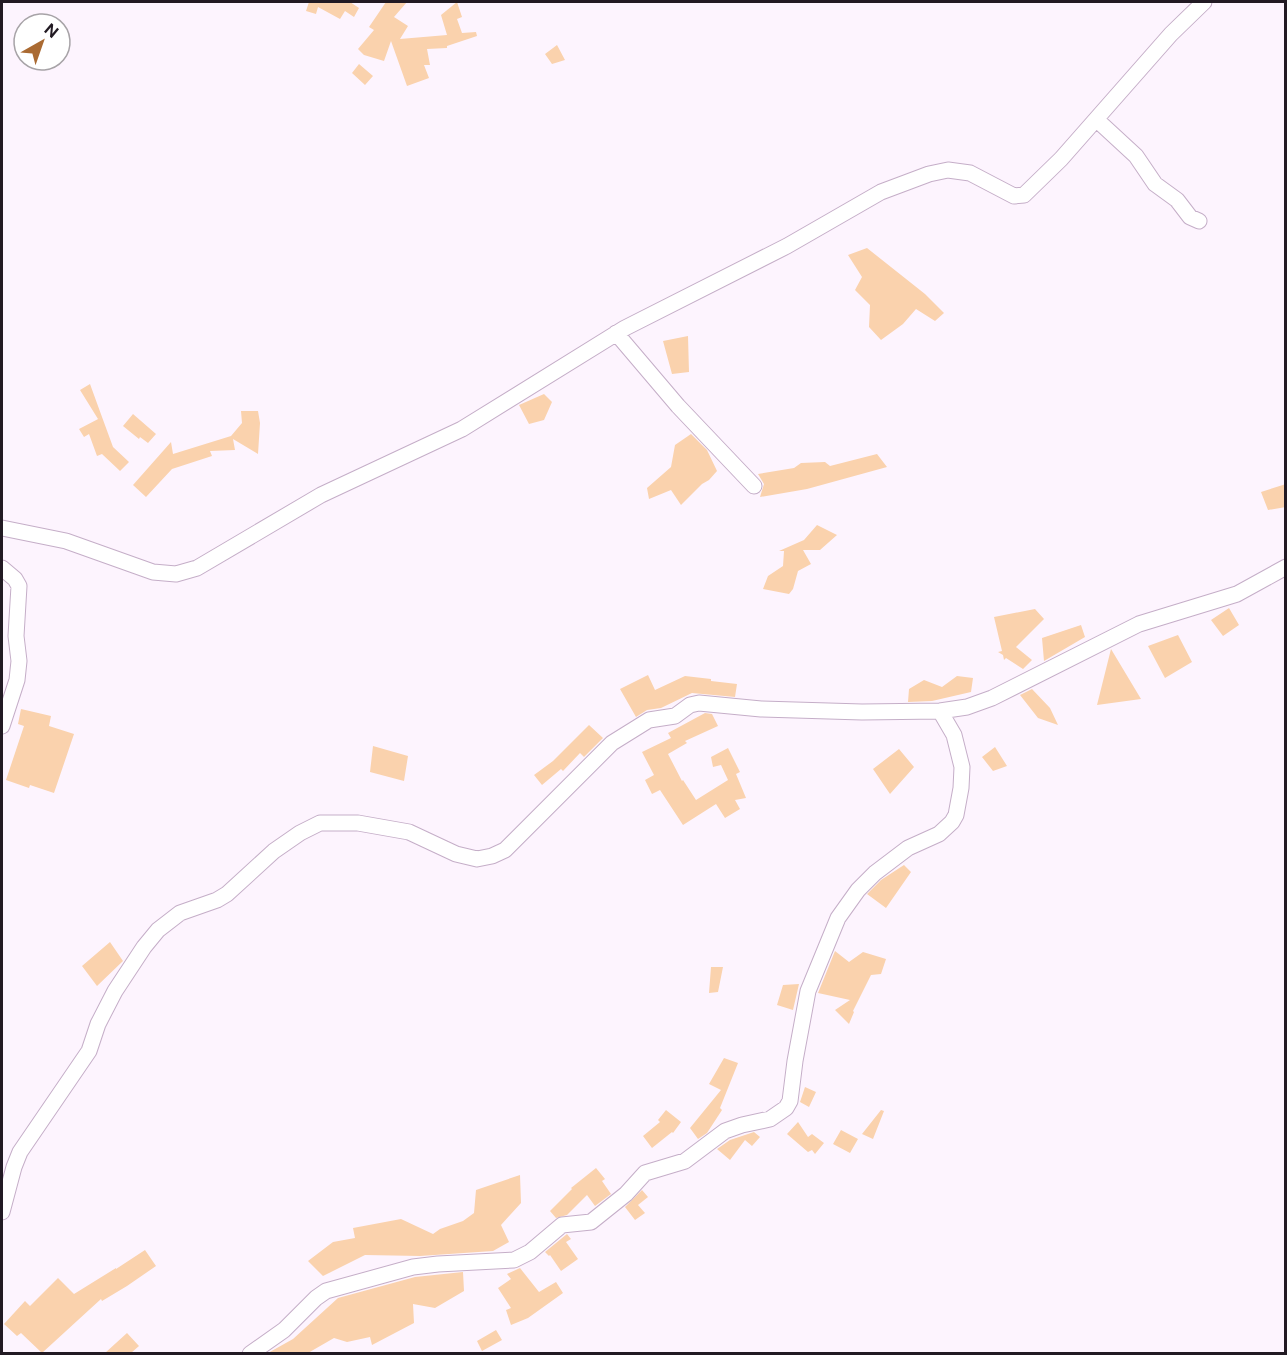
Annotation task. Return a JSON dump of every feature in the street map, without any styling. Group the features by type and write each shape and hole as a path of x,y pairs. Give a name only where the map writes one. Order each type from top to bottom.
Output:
{"street":[{"path":"2,528 66,541 153,572 166,574 197,568 321,495 462,429 616,333 696,290 787,246 881,192 903,182 948,170 959,171 970,173 1014,196 1024,195 1061,159 1171,34 1204,2"},
{"path":"1097,120 1136,156 1155,183 1178,200 1190,217 1199,221"},
{"path":"616,333 684,413 754,486"},
{"path":"2,1212 20,1152 89,1051 98,1024 115,991 144,947 169,920 192,908 220,898 274,851 300,833 320,823 384,826 409,832 456,854 477,860 492,856 505,850 612,743 649,720 675,716 690,705 699,703 761,709 862,712 940,711 967,707 992,698 1138,624 1237,594 1286,567"},
{"path":"2,568 15,579 19,586 16,636 19,661 17,680 2,726"},
{"path":"250,1353 284,1330 326,1291 413,1267 514,1260 530,1252 562,1225 591,1222 626,1194 645,1173 685,1161 725,1131 770,1119 786,1108 790,1101 808,991 819,959 838,918 858,890 875,873 908,848 939,834 956,815 962,788 962,767 954,735 940,711"}],"building":[{"path":"309,2 350,2 359,8 354,17 345,11 340,19 318,7 316,14 306,11"},
{"path":"386,2 407,2 394,17 408,26 400,39 447,35 441,15 457,2 462,17 457,19 462,33 476,32 477,36 447,46 447,48 427,49 430,65 424,65 429,78 407,86 391,41 384,61 364,55 358,49 374,30 369,27"},
{"path":"557,45 565,60 552,64 545,54"},
{"path":"359,64 373,76 365,85 352,73"},
{"path":"867,248 925,294 944,313 935,321 916,309 903,324 881,340 869,327 870,305 855,290 862,277 848,255"},
{"path":"688,336 689,372 672,374 663,341"},
{"path":"90,384 102,417 98,419 80,390"},
{"path":"544,394 552,402 544,420 529,424 519,405"},
{"path":"241,411 258,411 260,423 258,454 233,439 235,450 210,451 212,456 172,469 146,497 133,485 171,442 173,454 231,436 242,423"},
{"path":"133,414 156,434 148,443 123,426"},
{"path":"102,417 113,447 129,462 120,471 102,454 97,456 89,434 84,437 79,429"},
{"path":"691,434 707,450 717,471 681,505 671,490 649,499 647,488 671,467 675,445"},
{"path":"877,454 887,467 807,489 760,497 764,484 758,474 794,468 801,463 825,462 830,466"},
{"path":"1286,484 1286,507 1268,510 1261,492"},
{"path":"817,525 837,535 820,550 803,550 811,564 798,571 793,589 789,594 763,589 768,576 783,566 784,551 779,551 804,540"},
{"path":"1229,608 1239,625 1223,636 1211,620"},
{"path":"1035,609 1044,619 1016,647 1032,660 1023,669 1006,658 1004,660 1003,655 998,652 1002,651 994,617"},
{"path":"1081,625 1085,637 1044,661 1042,638"},
{"path":"1178,635 1192,662 1165,678 1148,646"},
{"path":"1111,649 1141,699 1097,705"},
{"path":"648,675 655,690 685,676 737,684 735,697 692,693 661,708 647,710 636,717 620,689"},
{"path":"957,676 973,678 971,692 932,701 908,702 909,689 924,680 942,687"},
{"path":"1032,689 1050,708 1058,725 1038,718 1020,695"},
{"path":"21,709 51,716 49,726 74,734 54,793 6,780 24,726 18,724"},
{"path":"705,713 712,714 718,726 685,741 687,743 668,754 682,781 696,800 728,780 721,765 713,767 711,757 728,748 740,772 736,774 746,798 735,800 740,809 725,818 716,804 683,825 660,790 652,794 645,780 654,775 642,752 671,738 668,733"},
{"path":"589,725 603,738 584,757 580,753 563,771 561,769 542,785 534,775 553,761"},
{"path":"373,746 408,756 404,781 370,772"},
{"path":"995,747 1007,766 993,771 982,757"},
{"path":"899,749 914,767 890,794 873,769"},
{"path":"904,865 911,872 886,908 867,894 881,880"},
{"path":"110,942 123,961 97,986 82,966"},
{"path":"835,951 849,962 863,952 886,959 881,974 871,975 849,1024 835,1010 850,1000 818,993"},
{"path":"711,967 723,967 718,992 709,993"},
{"path":"799,984 793,1010 777,1005 783,985"},
{"path":"724,1058 738,1063 720,1108 722,1110 707,1133 698,1139 690,1128 721,1090 709,1084"},
{"path":"805,1087 816,1092 809,1107 800,1102"},
{"path":"666,1110 681,1122 673,1133 652,1148 643,1136 660,1122 658,1120"},
{"path":"881,1110 884,1111 873,1139 862,1134"},
{"path":"798,1122 808,1137 812,1134 824,1143 815,1154 812,1150 808,1152 787,1134"},
{"path":"841,1130 858,1139 850,1153 833,1144"},
{"path":"754,1132 760,1137 752,1146 745,1140 730,1160 717,1149 730,1140"},
{"path":"596,1168 605,1179 602,1181 611,1194 595,1206 587,1195 567,1215 556,1218 550,1211 571,1188"},
{"path":"520,1175 521,1203 501,1225 509,1242 493,1251 420,1256 365,1255 323,1276 308,1261 333,1242 355,1238 353,1228 401,1219 433,1234 440,1229 463,1221 474,1213 476,1190"},
{"path":"642,1190 648,1197 638,1205 645,1213 635,1220 625,1207"},
{"path":"567,1234 571,1239 566,1242 578,1259 561,1271 550,1255 545,1252"},
{"path":"145,1250 156,1266 102,1301 101,1299 42,1353 21,1333 17,1336 4,1324 25,1301 30,1306 58,1278 74,1294"},
{"path":"520,1268 539,1292 556,1282 563,1293 528,1318 511,1325 506,1310 511,1308 498,1288 511,1279 507,1274"},
{"path":"463,1272 464,1291 435,1308 413,1304 414,1323 372,1345 370,1337 347,1342 334,1338 308,1353 268,1353 293,1339 338,1298 415,1277"},
{"path":"496,1330 502,1340 482,1351 477,1341"},
{"path":"127,1333 139,1346 131,1353 105,1353"}]}
